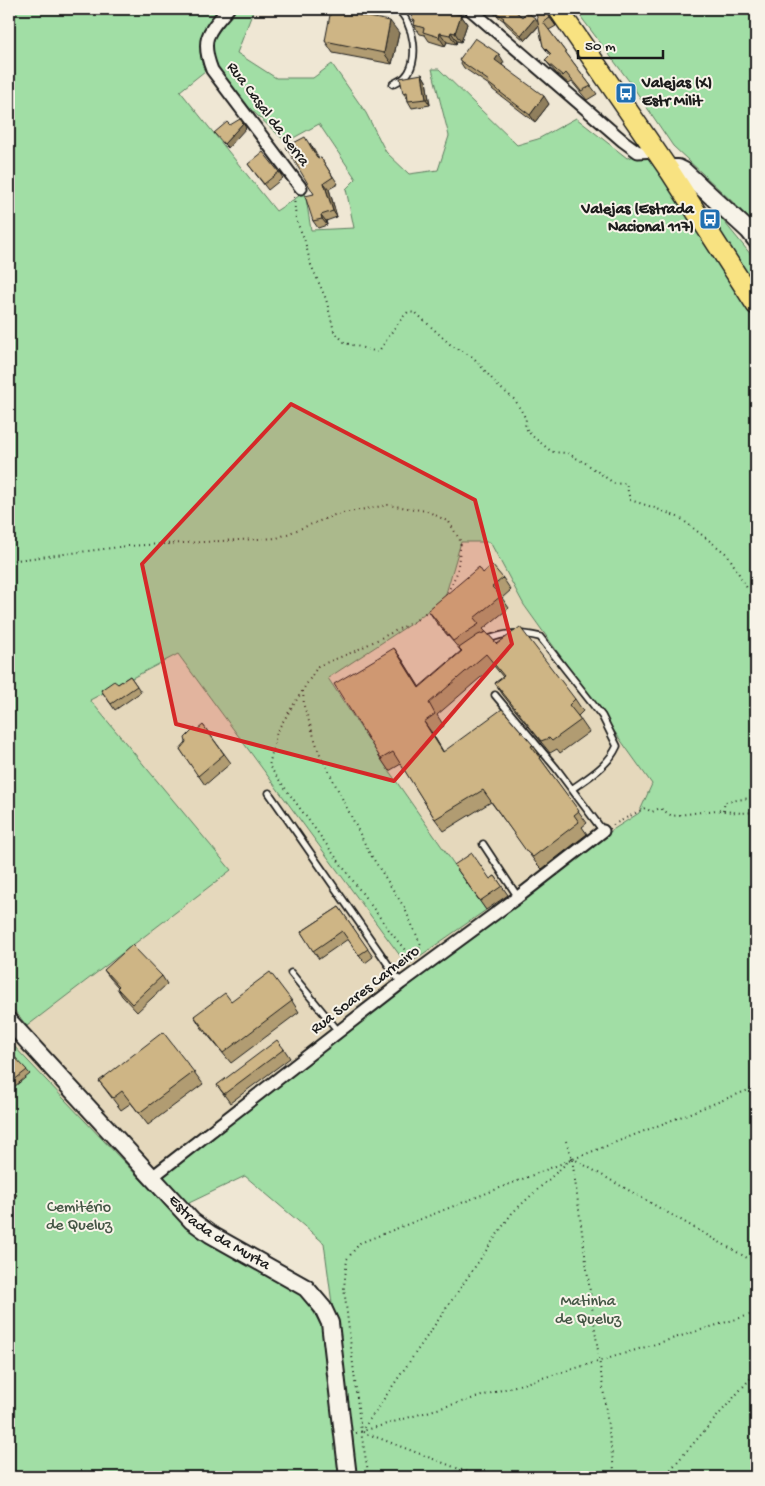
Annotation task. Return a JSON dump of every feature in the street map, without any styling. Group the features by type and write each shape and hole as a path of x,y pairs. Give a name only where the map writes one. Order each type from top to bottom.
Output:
{"main road":[{"path":"558,9 668,168 756,305"}],"street":[{"name":"Rua Casal da Serra","path":"228,9 211,29 206,40 207,59 212,70 298,183"},
{"path":"470,9 623,141 638,152 656,151"},
{"path":"668,168 678,168 691,177 749,231 756,240"},
{"name":"Rua Soares Carneiro","path":"151,1178 401,983 518,897 603,831"},
{"name":"Estrada da Murta","path":"9,1021 192,1221 210,1234 306,1288 323,1308 330,1323 348,1477"}],"lane":[{"path":"393,84 404,78 410,69 413,52 411,31 407,19 397,9"},
{"path":"484,641 500,635 520,632 540,637 602,716 617,746 612,756 595,772 572,788"},
{"path":"495,695 572,788 603,831"},
{"path":"269,793 401,983"},
{"path":"483,844 518,897"},
{"path":"291,973 339,1032"}],"path":[{"path":"298,183 294,194 296,220 304,238 311,266 326,299 334,330 345,343 378,352 396,323 408,312 416,313 452,346 473,357 498,386 515,400 526,419 524,427 552,452 567,453 587,464 615,484 626,483 630,500 680,518 728,555 747,588 756,588"},
{"path":"9,560 127,546 277,538 337,514 388,505 427,511 450,522 461,542 457,573 445,597"},
{"path":"303,689 304,706 319,752 369,852 404,906 421,945 414,961 392,934 269,766 277,731 303,689 318,666 353,652 406,625 430,609"},
{"path":"723,811 725,802 756,797"},
{"path":"603,831 645,808 652,812 660,808 672,816 716,810 741,813 756,812"},
{"path":"368,1477 344,1288 347,1258 360,1243 756,1087"},
{"path":"566,1141 572,1158 615,1477"},
{"path":"572,1158 756,1263"},
{"path":"361,1432 512,1213 572,1158"},
{"path":"361,1432 756,1313"},
{"path":"664,1477 756,1372"},
{"path":"361,1432 480,1477"}],"highlighted area":[{"path":"291,404 475,500 512,644 394,781 176,724 142,564"}],"shaded area":[{"path":"461,542 490,542 524,605 652,784 639,812 614,829 161,1175 149,1189 9,1041 9,1004 28,1026 89,699 178,654 407,965 486,910 389,771 328,677 415,621 445,597"}],"green space":[{"path":"9,9 220,9 206,31 201,45 200,53 205,71 180,91 276,211 305,192 311,230 354,228 346,189 356,179 319,124 286,142 246,105 216,67 210,41 235,9 254,9 237,53 276,78 313,78 332,64 366,113 386,152 409,174 438,170 449,136 432,69 439,69 517,145 538,139 576,118 627,158 656,151 756,305 756,1477 9,1477 9,1041 180,1221 285,1282 303,1296 322,1328 336,1334 324,1243 245,1176 187,1204 151,1178 161,1175 614,829 639,813 652,784 524,605 490,542 461,542 445,597 415,621 328,678 389,771 486,910 407,965 178,654 90,700 231,870 27,1026 9,1004"},
{"path":"575,9 756,9 756,227 738,207 673,146 629,81"},
{"path":"717,213 756,261 756,294 716,231"}],"building":[{"path":"414,9 451,9 449,12 461,15 455,33 451,32 450,35 440,33 439,37 423,32 424,28 414,25 415,20 412,18"},
{"path":"491,9 513,9 522,17 527,12 535,18 521,35 504,18"},
{"path":"533,9 545,9 550,18 543,22 591,86 581,91 566,73 563,76 545,60 551,54 543,46 536,13"},
{"path":"331,10 390,21 384,53 325,41"},
{"path":"475,38 499,54 495,60 544,96 530,115 488,83 489,81 459,60"},
{"path":"422,74 426,99 408,101 407,92 403,93 400,78"},
{"path":"240,119 243,123 224,144 214,133 227,122 230,125"},
{"path":"305,137 318,159 321,158 333,177 324,183 333,211 321,215 322,219 313,221 305,196 314,194 286,147"},
{"path":"263,152 279,172 264,184 248,164"},
{"path":"492,565 503,578 492,587 501,596 474,618 479,624 453,641 428,610 479,567 483,573"},
{"path":"520,627 575,699 569,705 581,720 552,741 549,738 541,741 495,683 504,676 486,654 429,703 435,714 424,722 443,752 502,709 533,745 531,746 579,811 574,815 579,822 533,857 527,852 483,790 435,819 393,752 381,759 334,684 394,648 419,688 462,651 459,648 478,635 486,632 497,644"},
{"path":"130,676 137,686 111,704 101,690 114,681 118,684"},
{"path":"203,725 224,754 198,776 180,749 186,742 185,738 195,728 197,730"},
{"path":"472,853 490,879 495,876 502,886 480,901 454,865"},
{"path":"339,907 368,949 359,955 342,931 313,951 301,932"},
{"path":"132,945 162,976 132,1004 104,970"},
{"path":"270,972 292,1001 223,1053 194,1016 225,993 231,1001"},
{"path":"163,1032 194,1072 139,1113 122,1091 113,1098 99,1081"},
{"path":"277,1040 284,1049 224,1094 217,1085"},
{"path":"9,1051 27,1070 9,1084"},
{"path":"9,1186 14,1191 9,1196"}],"place":[{"name":"Valejas (X) Estr Milit","path":"626,93"},
{"name":"Valejas (Estrada Nacional 117)","path":"710,219"}],"park label":[{"name":"Cemitério de Queluz","path":"79,1217"},
{"name":"Matinha de Queluz","path":"588,1311"}]}
